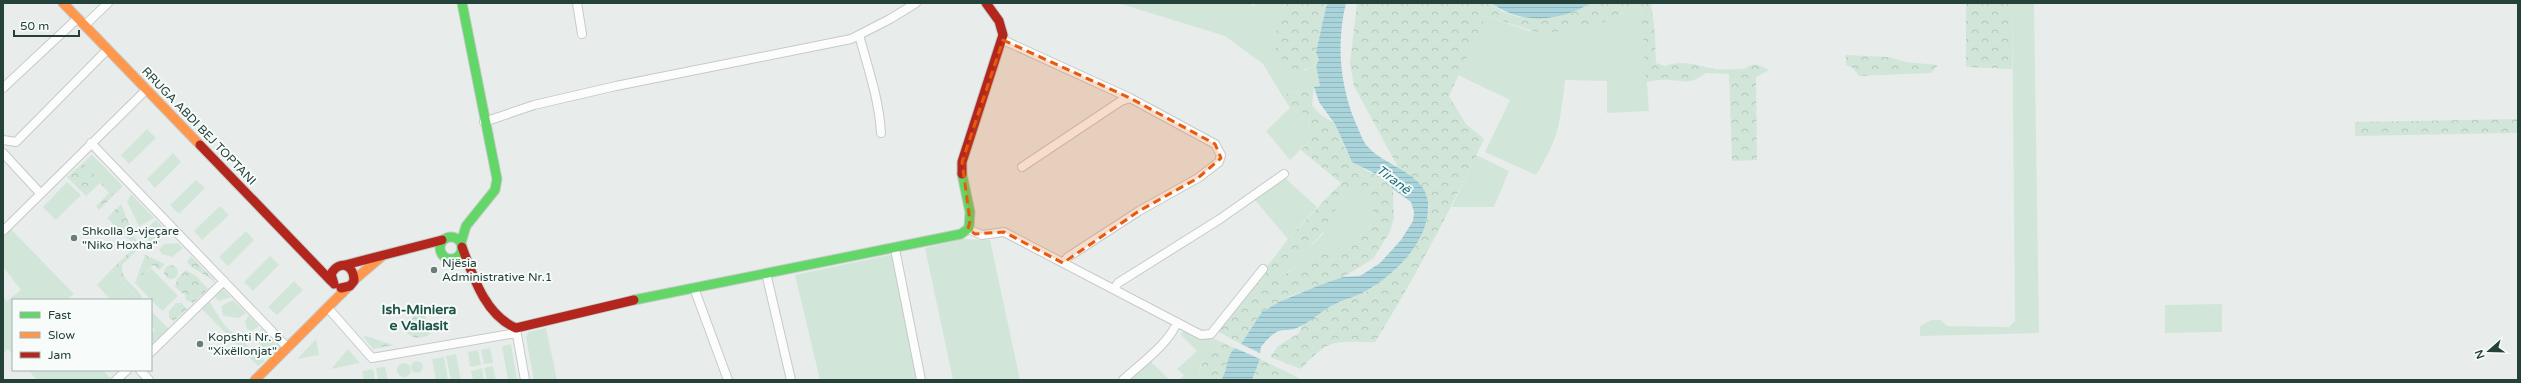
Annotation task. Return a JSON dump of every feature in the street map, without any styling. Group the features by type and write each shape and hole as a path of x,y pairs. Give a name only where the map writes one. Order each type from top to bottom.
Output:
{"street":[{"name":"RRUGA ABDI BEJ TOPTANI","path":"63,3 147,88 333,284"},
{"path":"85,25 108,3"},
{"path":"445,258 458,257 466,226 497,184 462,3"},
{"path":"576,3 582,34"},
{"path":"484,122 534,105 616,86 833,43 859,35 916,3"},
{"path":"342,265 332,271 333,284 330,305 372,358 516,330 694,288 895,249 956,235 968,229 970,222 962,177 962,162 1003,40 1003,30 999,21 986,3"},
{"path":"3,88 78,18"},
{"path":"859,35 880,111 881,133"},
{"path":"1003,40 1130,98 1215,144 1219,149 1221,158 1198,178 1139,211 1068,257 1063,263"},
{"path":"3,140 16,142 108,49"},
{"path":"3,231 147,88"},
{"path":"1022,167 1121,101 1130,98"},
{"path":"91,143 288,348"},
{"path":"3,153 40,193"},
{"path":"1114,289 1118,283 1220,219 1284,174"},
{"path":"445,258 439,248 445,239 474,215"},
{"path":"968,229 982,235 1004,232 1201,335 1211,334 1263,269"},
{"path":"316,266 342,265 411,249 445,239 456,238 462,245 479,285 498,318 509,327 516,330"},
{"path":"411,249 422,250 445,258 468,272 479,285"},
{"path":"895,249 921,380"},
{"path":"255,380 351,283 386,255"},
{"path":"342,265 352,269 351,283"},
{"path":"766,273 791,380"},
{"path":"152,351 224,281"},
{"path":"333,284 342,288 351,283"},
{"path":"694,288 728,380"},
{"path":"1123,380 1167,338 1174,330 1177,322"},
{"path":"516,330 525,380"},
{"path":"116,380 126,371"},
{"path":"141,371 149,380"}],"highlighted area":[{"path":"1003,40 1130,98 1215,144 1221,158 1198,178 1139,211 1063,263 1004,232 975,234 968,229 970,221 962,162"}],"green space":[{"path":"1118,3 1250,3 1253,6 1256,3 1286,3 1279,16 1305,71 1316,65 1320,86 1282,95 1263,64 1225,36"},
{"path":"1286,3 1327,3 1316,51 1319,60 1313,67 1301,70 1288,68 1274,46 1279,16"},
{"path":"1357,3 1491,3 1503,12 1519,17 1572,11 1591,3 1651,3 1655,34 1656,63 1665,66 1676,63 1688,63 1713,69 1743,69 1754,64 1769,70 1756,77 1757,160 1732,161 1729,74 1706,73 1692,81 1664,80 1646,82 1641,4 1600,24 1543,34 1486,16 1449,96 1466,124 1484,139 1432,242 1405,292 1375,342 1341,342 1326,346 1301,369 1270,357 1278,346 1299,333 1301,327 1310,318 1335,304 1368,291 1393,272 1407,257 1427,216 1429,206 1416,181 1399,169 1354,86 1350,63"},
{"path":"1966,3 2012,3 2012,69 1966,67"},
{"path":"2012,3 2034,3 2039,333 1920,336 1920,326 1931,320 1941,320 1947,326 2009,327 2015,321"},
{"path":"1641,4 1649,111 1607,113 1607,81 1565,80 1560,119 1554,140 1550,151 1536,175 1485,152 1510,100 1458,75 1486,16 1529,31 1600,24"},
{"path":"1846,55 1889,57 1906,62 1938,65 1931,73 1859,76 1853,68 1846,65"},
{"path":"1314,87 1312,105 1320,114 1335,124 1347,153 1365,170 1386,179 1393,189 1394,218 1390,232 1373,259 1343,277 1290,296 1262,312 1241,344 1219,332 1221,327 1288,239 1341,183 1301,150 1311,139 1308,115 1290,108 1282,95","holes":["1349,188 1361,193 1370,203 1374,220 1368,228 1357,239 1338,249 1316,257 1280,276 1282,265 1315,241 1325,229 1330,222 1328,215 1336,210"]},
{"path":"1290,108 1308,115 1311,139 1290,160 1266,131"},
{"path":"2518,119 2518,133 2355,136 2355,122"},
{"path":"147,129 156,138 129,164 121,155"},
{"path":"173,153 181,162 155,188 147,179"},
{"path":"92,155 123,186 114,195 83,163"},
{"path":"1476,155 1509,171 1494,207 1452,207"},
{"path":"83,163 114,195 99,210 96,206 109,193 100,183 86,196 67,177"},
{"path":"1284,177 1317,207 1288,239 1254,199"},
{"path":"196,180 205,188 179,214 170,205"},
{"path":"67,182 81,195 56,220 43,207"},
{"path":"1349,188 1361,193 1370,203 1374,220 1368,228 1357,239 1279,276 1282,265 1314,243 1323,234 1328,215 1336,210"},
{"path":"131,194 154,218 139,226 127,202"},
{"path":"121,204 139,248 122,265 122,271 124,276 141,295 143,299 139,299 111,270 136,246 107,218"},
{"path":"220,206 229,215 202,240 194,231"},
{"path":"156,220 165,229 159,243 155,246 151,245 144,232"},
{"path":"8,226 74,294 68,299 12,299 12,354 8,349 3,354 3,296 7,301 21,290 3,267 3,231"},
{"path":"246,231 254,240 228,266 219,257"},
{"path":"963,239 990,240 1020,380 953,380 925,248"},
{"path":"178,243 183,248 172,257 162,254 159,249 164,244"},
{"path":"894,254 917,380 820,380 795,275"},
{"path":"145,255 165,264 159,270 153,265 135,283"},
{"path":"191,256 215,282 189,265 187,262"},
{"path":"270,256 279,265 253,291 244,282"},
{"path":"171,265 176,267 178,272 176,277 171,279 166,277 164,272 166,267"},
{"path":"151,268 178,296 162,311 135,283"},
{"path":"111,270 139,299 122,299 124,297 114,288 107,296 97,285"},
{"path":"186,270 196,276 208,289 193,303 186,300 185,295 175,287 177,279"},
{"path":"294,281 303,290 277,315 268,307"},
{"path":"114,288 124,297 122,299 111,299 107,296"},
{"path":"222,288 231,297 219,301 214,296"},
{"path":"233,300 246,313 239,318 223,316 221,306"},
{"path":"209,301 225,326 265,361 258,366 201,308"},
{"path":"176,303 182,303 187,309 174,321 169,318 169,311"},
{"path":"2222,304 2222,332 2165,333 2165,305"},
{"path":"419,311 424,313 426,318 424,323 419,325 414,323 412,318 414,313"},
{"path":"152,312 169,329 154,343 152,340 152,333 155,330 152,326"},
{"path":"248,315 259,326 252,331 247,329 245,322"},
{"path":"406,321 414,331 421,332 427,328 431,333 427,336 418,338 413,337 402,328 400,323"},
{"path":"261,328 280,347 278,349 261,347 259,343"},
{"path":"546,328 557,380 534,380 526,338 528,332"},
{"path":"1186,330 1217,340 1222,350 1204,360 1200,368 1199,380 1179,380 1184,375 1177,369 1197,351 1180,334"},
{"path":"362,335 394,345 373,349"},
{"path":"316,339 319,355 297,359"},
{"path":"1217,340 1235,348 1228,359 1225,372 1221,380 1199,380 1200,371 1206,353 1222,350"},
{"path":"511,344 517,380 508,380 502,346"},
{"path":"490,348 493,363 484,364 481,350"},
{"path":"348,349 360,363 331,369"},
{"path":"478,350 481,365 470,367 468,352"},
{"path":"456,354 461,380 451,380 446,356"},
{"path":"444,357 448,380 436,380 432,359"},
{"path":"1260,359 1299,378 1297,380 1252,380"},
{"path":"417,361 421,363 423,367 421,371 417,373 413,371 411,367 413,363"},
{"path":"1150,361 1170,380 1130,380"},
{"path":"404,363 409,365 411,370 409,375 404,377 399,375 397,370 399,365"},
{"path":"493,366 496,380 487,380 484,368"},
{"path":"385,367 388,380 378,380 376,368"},
{"path":"482,368 484,380 473,380 471,371"},
{"path":"373,369 375,380 364,380 362,371"},
{"path":"29,371 104,371 111,379 37,380"}],"water":[{"name":"Tiranë","path":"1327,3 1346,3 1341,34 1341,65 1346,95 1362,137 1367,146 1377,155 1414,178 1421,185 1426,194 1428,204 1427,217 1417,243 1409,254 1400,265 1379,283 1360,294 1330,306 1299,327 1276,332 1261,347 1260,353 1241,344 1262,312 1281,301 1320,285 1343,277 1360,276 1380,263 1401,240 1413,221 1414,212 1411,202 1393,189 1386,179 1352,162 1335,124 1319,102 1314,87 1320,86 1316,65 1319,60 1316,52"},
{"path":"1491,3 1591,3 1566,14 1553,17 1528,18 1515,15"},
{"path":"1235,348 1260,359 1252,380 1221,380 1225,372 1228,359"}],"traffic: fast":[{"path":"461,243 466,226 495,190 497,179 462,3"},
{"path":"634,300 961,234 969,228 970,212 962,174"},
{"path":"447,237 455,237 462,244 462,248 462,252 455,259 447,259 440,252 440,244 447,237"}],"traffic: slow":[{"path":"63,3 200,145"},
{"path":"354,280 381,257"},
{"path":"255,380 349,286"}],"traffic: jam":[{"path":"962,174 962,162 1003,35 999,21 986,3"},
{"path":"200,145 332,282"},
{"path":"345,265 442,240"},
{"path":"462,247 476,282 488,304 505,322 516,328 634,300"},
{"path":"334,284 331,274 338,267 342,265 346,266 352,271 354,281 350,286 341,288"}],"place":[{"name":"Shkolla 9-vjeçare \"Niko Hoxha\"","path":"74,238"},
{"name":"Njësia Administrative Nr.1","path":"434,270"},
{"name":"Kopshti Nr. 5 \"Xixëllonjat\"","path":"200,344"}],"district":[{"name":"Ish-Miniera e Valiasit","path":"419,318"}]}
